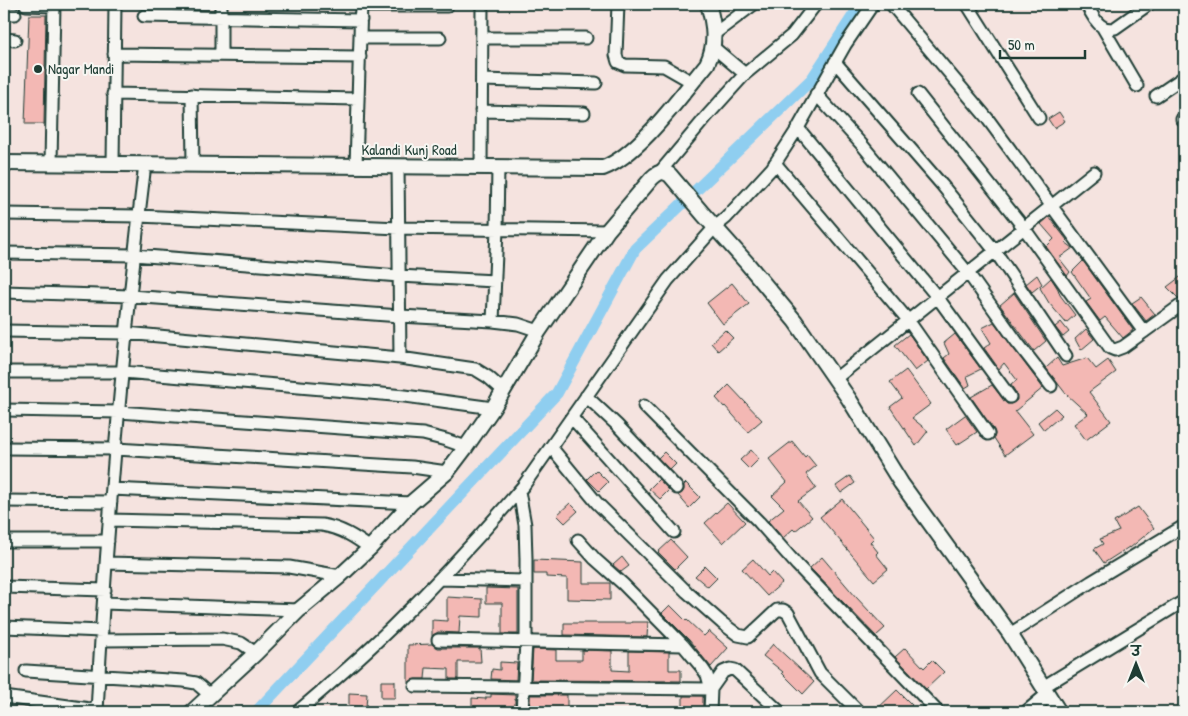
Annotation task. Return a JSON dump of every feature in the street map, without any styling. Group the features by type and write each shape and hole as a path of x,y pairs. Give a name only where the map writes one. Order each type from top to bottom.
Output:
{"street":[{"path":"112,164 115,4"},
{"path":"221,4 221,55"},
{"path":"481,167 482,4"},
{"path":"618,4 616,55 618,62 625,65 664,66 692,82"},
{"path":"708,4 713,41 745,74"},
{"path":"713,41 754,4"},
{"path":"192,712 299,610 370,548 411,503 447,472 493,408 539,331 607,231 745,74 792,35 816,4"},
{"path":"297,712 391,628 440,579 519,491 668,280 775,163 798,128 834,62 873,4"},
{"path":"891,4 987,118 1144,332"},
{"path":"967,4 1040,118"},
{"path":"1086,4 1099,25 1103,28 1137,86"},
{"path":"1103,28 1110,30 1114,28 1149,4"},
{"path":"26,5 54,5 51,163"},
{"path":"356,166 361,5 447,6"},
{"path":"144,16 361,20"},
{"path":"360,38 440,38"},
{"path":"482,38 586,38"},
{"name":"Kalandi Kunj Road","path":"4,163 596,169 611,165 621,159 653,128 707,64 712,53 713,41"},
{"path":"114,54 360,57"},
{"path":"834,62 942,184 995,251 1066,356"},
{"path":"1156,96 1184,77"},
{"path":"482,80 596,83"},
{"path":"113,94 358,99"},
{"path":"816,94 857,139 968,274 1051,386"},
{"path":"918,94 1024,228 1110,348 1119,350 1184,303"},
{"path":"192,95 193,164"},
{"path":"481,111 584,113"},
{"path":"798,128 938,298 1010,397"},
{"path":"775,163 908,320 988,434"},
{"path":"4,697 97,711 109,520 126,333 145,164"},
{"path":"398,166 400,358"},
{"path":"493,321 498,167"},
{"path":"660,172 670,175 680,186 795,321 835,379 901,483 1010,634 1059,712"},
{"path":"835,379 1094,172"},
{"path":"4,214 139,216 398,228 607,231"},
{"path":"4,252 134,256 399,276 495,281"},
{"path":"4,292 130,296 493,321 518,324 539,331"},
{"path":"4,331 126,333 400,358 475,369 504,391"},
{"path":"4,372 123,372 405,396 493,408"},
{"path":"586,396 617,425 677,488"},
{"path":"644,406 759,522 797,565 938,712"},
{"path":"4,410 119,412 423,434 466,447"},
{"path":"572,418 674,532"},
{"path":"551,447 597,503 688,592 738,636 748,637 777,610 783,610 788,613 820,672 859,712"},
{"path":"4,448 116,449 412,467 447,472"},
{"path":"112,489 411,503"},
{"path":"519,491 525,525 526,581 526,642 522,712"},
{"path":"4,501 111,502"},
{"path":"109,520 322,525 338,528 370,548"},
{"path":"1010,634 1115,567 1184,526"},
{"path":"578,540 683,645 706,675 711,689 710,712"},
{"path":"4,541 108,541"},
{"path":"106,563 298,568 340,576"},
{"path":"440,579 526,581"},
{"path":"4,587 105,590"},
{"path":"1028,712 1045,691 1184,601"},
{"path":"104,603 299,610"},
{"path":"4,627 102,635 222,639 241,643 256,653"},
{"path":"438,640 683,645"},
{"path":"711,689 726,670 730,668 735,670 780,712"},
{"path":"26,671 196,682 210,695"},
{"path":"415,686 711,689"}],"building":[{"name":"Nagar Mandi","path":"29,15 46,15 44,124 25,124"},
{"path":"1059,112 1065,121 1054,128 1048,119"},
{"path":"1049,217 1067,240 1065,242 1073,248 1059,258 1070,272 1067,276 1046,247 1054,239 1041,224"},
{"path":"1083,261 1133,330 1123,338 1105,317 1100,321 1086,302 1091,299 1072,272"},
{"path":"1184,274 1184,295 1178,298 1167,287"},
{"path":"1037,275 1042,284 1032,292 1026,284"},
{"path":"1051,278 1060,295 1075,315 1066,323 1049,303 1040,288"},
{"path":"732,283 749,304 723,324 707,303"},
{"path":"1014,293 1046,341 1034,351 1000,305"},
{"path":"1141,297 1155,314 1146,321 1132,303"},
{"path":"994,322 1043,388 1015,411 1033,434 1005,455 994,438 994,430 971,397 992,385 1007,404 1017,400 1016,393 1011,385 1017,380 1004,363 999,369 984,348 991,343 982,328"},
{"path":"1061,322 1069,332 1063,337 1055,327"},
{"path":"1086,329 1094,339 1081,350 1075,339"},
{"path":"725,330 733,338 718,351 711,343"},
{"path":"909,334 928,361 915,371 895,345"},
{"path":"955,334 981,369 967,376 970,385 965,388 944,358 949,354 944,343"},
{"path":"1057,358 1062,366 1087,358 1096,369 1108,360 1116,372 1089,392 1111,421 1086,440 1074,424 1088,414 1066,394 1046,368"},
{"path":"906,370 931,404 912,418 928,431 916,446 890,407 902,398 890,382"},
{"path":"729,385 762,420 748,432 716,398"},
{"path":"1055,408 1062,415 1044,430 1038,422"},
{"path":"965,415 977,432 957,445 946,429"},
{"path":"792,441 805,457 807,455 816,466 806,474 816,488 798,501 812,517 783,538 768,521 784,508 772,496 787,482 769,459"},
{"path":"751,450 759,459 749,469 740,460"},
{"path":"664,452 676,464 670,470 658,458"},
{"path":"596,470 608,482 599,491 587,479"},
{"path":"850,476 855,483 841,493 836,486"},
{"path":"659,479 669,490 660,499 649,489"},
{"path":"686,483 700,497 689,508 678,495 684,490"},
{"path":"842,499 874,538 870,542 878,552 876,554 888,569 874,581 820,517"},
{"path":"570,503 578,511 565,523 557,515"},
{"path":"727,503 745,522 723,543 705,523"},
{"path":"1138,507 1154,528 1130,548 1104,563 1094,549 1103,544 1100,539 1119,531 1114,522"},
{"path":"671,540 687,557 675,569 658,552"},
{"path":"622,557 629,566 621,572 613,565"},
{"path":"822,557 885,628 876,636 810,568"},
{"path":"753,559 768,576 772,572 782,583 767,596 742,569"},
{"path":"534,560 583,562 583,583 610,583 610,600 567,599 567,578 546,577 546,574 534,574"},
{"path":"705,566 717,578 708,587 695,576"},
{"path":"486,588 518,589 518,634 502,634 502,603 486,603"},
{"path":"447,597 482,599 482,617 460,616 459,633 438,632 432,636 432,620 447,621"},
{"path":"670,605 704,636 709,631 728,648 711,667 689,640 662,613"},
{"path":"648,622 647,637 564,635 564,623"},
{"path":"432,644 438,648 480,648 481,662 458,662 458,679 449,679 449,669 426,668 425,679 415,679 408,683 408,645"},
{"path":"773,644 814,682 803,694 783,672 763,656"},
{"path":"905,648 924,668 932,660 944,672 926,689 895,657"},
{"path":"533,649 556,650 556,660 582,660 582,650 612,651 612,670 629,671 629,651 669,652 669,670 681,670 681,681 531,680"},
{"path":"500,662 517,663 516,680 491,679 492,669 500,670"},
{"path":"381,681 395,681 395,698 381,698"},
{"path":"897,690 912,705 905,712 874,712"},
{"path":"349,693 367,694 366,707 349,706"},
{"path":"491,694 515,695 515,712 472,712 472,698 486,699 486,697 491,697"},
{"path":"530,695 567,695 567,712 530,712"},
{"path":"683,696 703,696 703,712 683,712"}],"waterway":[{"path":"256,712 557,393 635,249 812,79 861,4"}],"place":[{"name":"Nagar Mandi","path":"38,69"}]}
